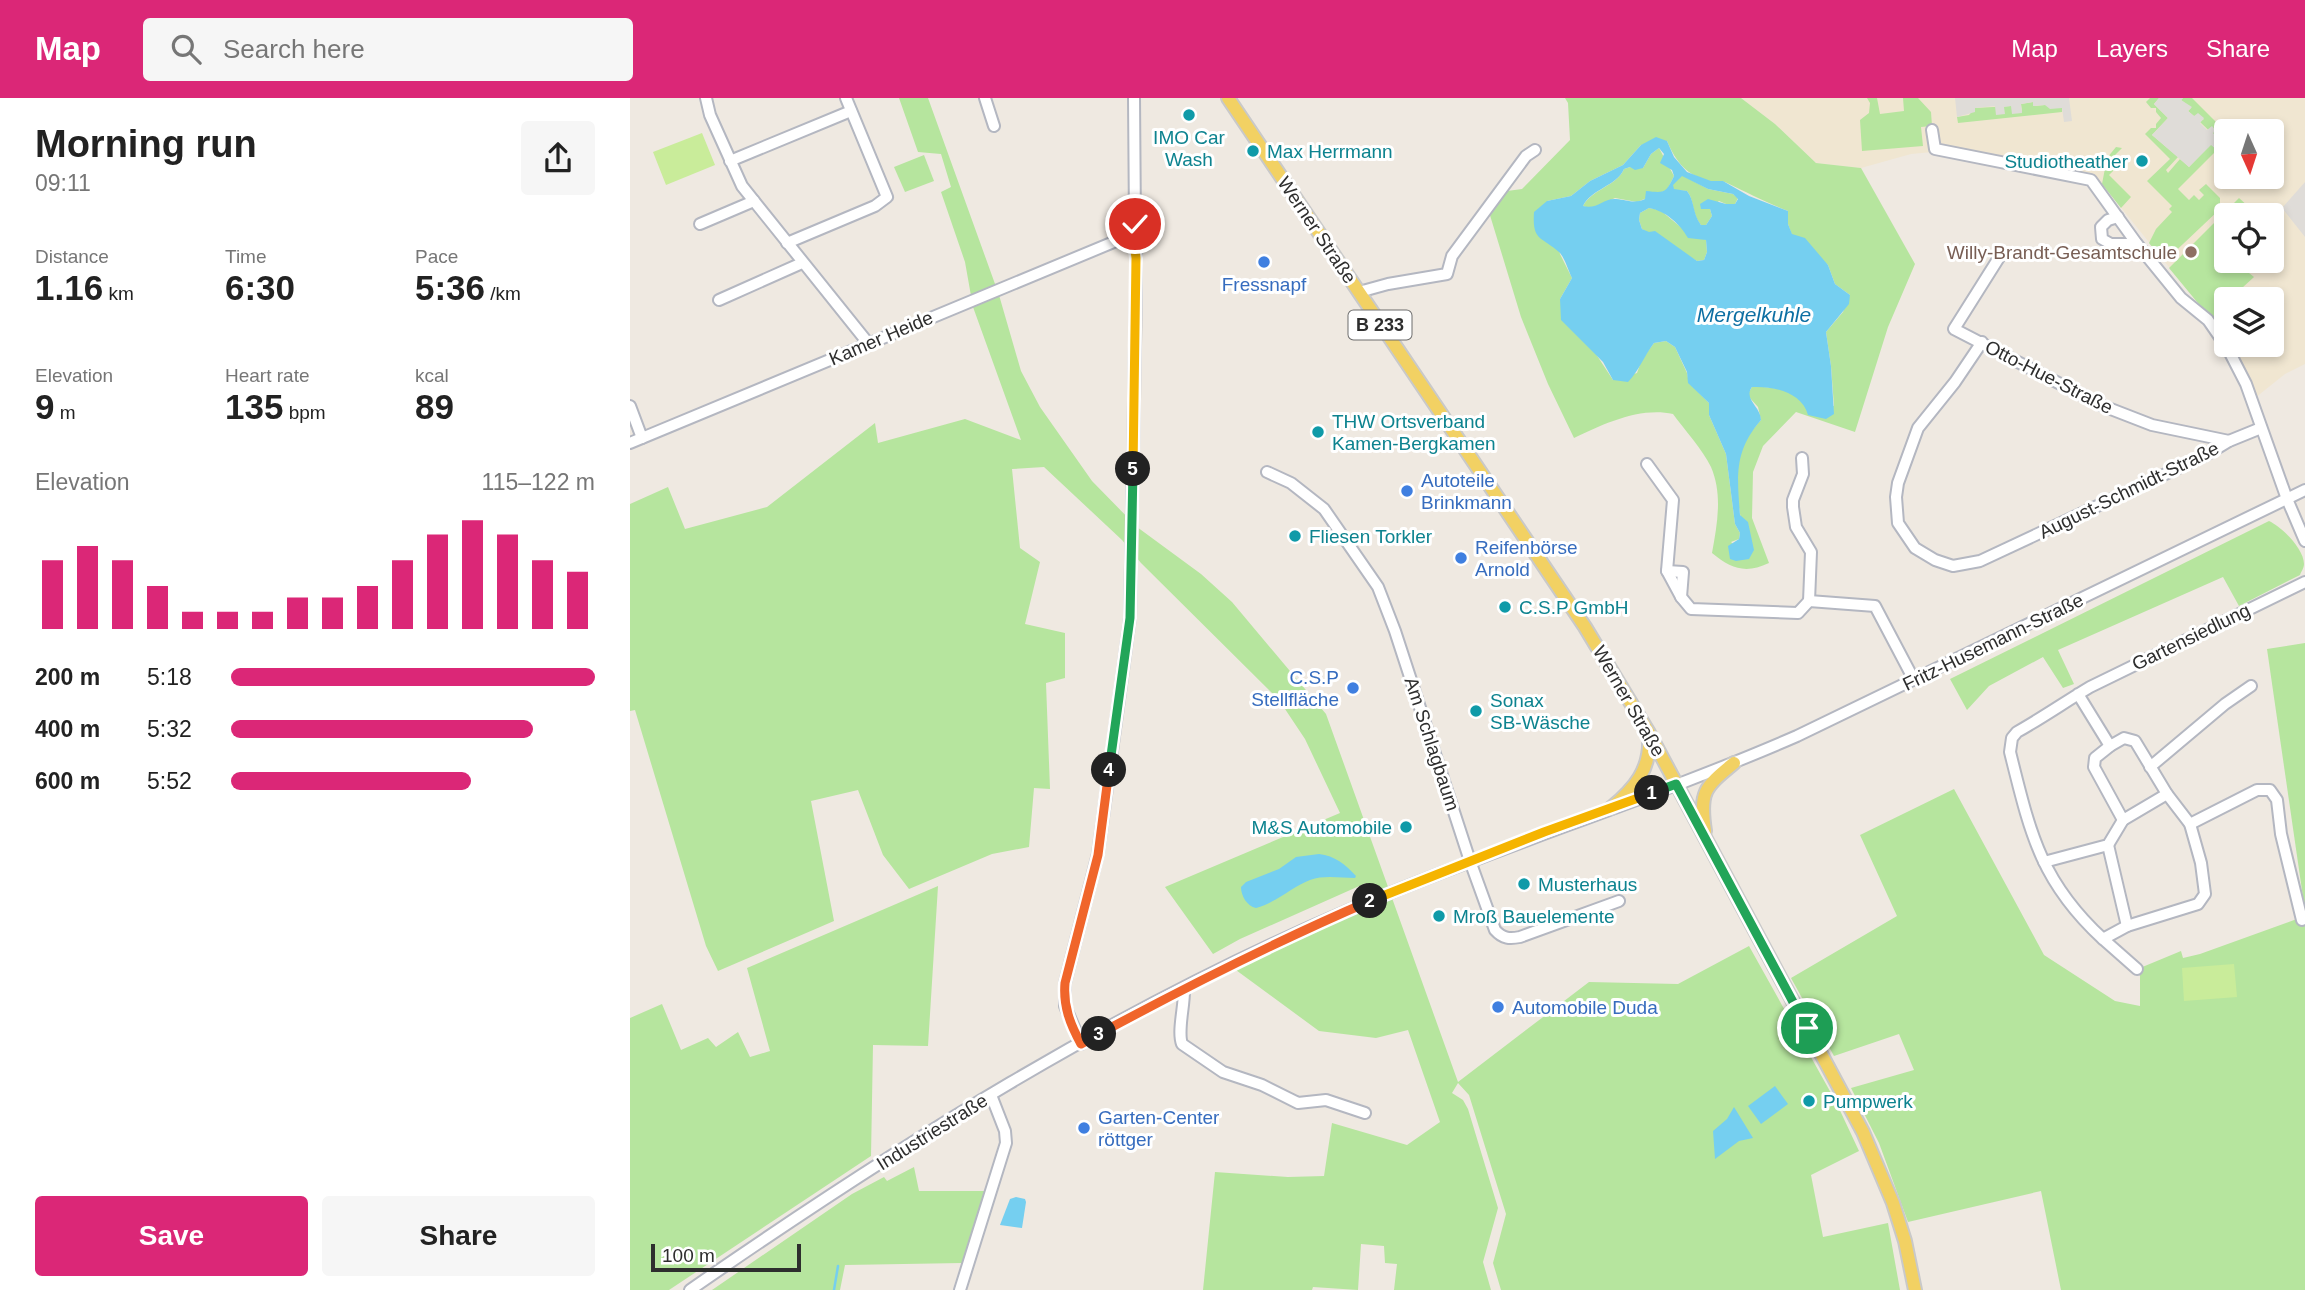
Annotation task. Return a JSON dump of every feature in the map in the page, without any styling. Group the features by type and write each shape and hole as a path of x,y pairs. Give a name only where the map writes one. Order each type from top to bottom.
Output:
{"main road":[{"name":"Werner Straße","path":"1228,98 1585,627 1649,733 1863,1132 1893,1203 1905,1241 1915,1290"},
{"path":"1611,808 1630,792 1641,778 1650,751 1649,733"},
{"path":"1706,841 1703,814 1705,790 1734,762"}],"street":[{"path":"706,98 742,186 868,342"},
{"path":"787,243 875,206 887,197 846,98"},
{"path":"985,98 993,126"},
{"path":"1081,1044 1065,1006 1065,983 1098,855 1130,618 1136,292 1136,246 1133,234 1134,98"},
{"path":"730,161 851,111"},
{"path":"1932,130 1935,149 2091,180 2137,244 2181,298 2199,311 2216,329 2246,384 2305,541"},
{"name":"Werner Straße","path":"1359,292 1447,274 1452,256 1526,156 1535,150"},
{"path":"700,224 754,201"},
{"path":"2118,217 2108,220 2101,227 2102,239 2111,244 2137,244"},
{"name":"Kamer Heide","path":"630,443 1133,234"},
{"name":"Otto-Hue-Straße","path":"2000,256 1954,329 2103,406 2152,425 2229,441"},
{"path":"719,300 802,263"},
{"name":"August-Schmidt-Straße","path":"1982,342 1955,382 1917,428 1898,483 1896,511 1898,523 1905,536 1915,548 1953,566 1967,565 1997,553 2261,428"},
{"path":"630,405 642,438"},
{"path":"1647,464 1672,500 1667,571 1691,609 1798,613 1809,601 1811,552 1796,527 1793,507 1803,474 1802,458"},
{"name":"Am Schlagbaum","path":"1267,472 1291,483 1324,509 1378,587 1495,930 1510,939 1619,901"},
{"name":"Fritz-Husemann-Straße","path":"1676,784 1818,726 2305,490"},
{"name":"Gartensiedlung","path":"2137,969 2103,939 2064,898 2044,862 2029,826 2010,745 2017,732 2078,694 2305,582"},
{"path":"1809,601 1875,606 1914,680"},
{"path":"2150,767 2225,704 2251,686"},
{"path":"2078,694 2110,746"},
{"path":"2103,939 2127,926 2198,904 2204,898 2201,863 2190,824 2132,739 2124,738 2095,758 2094,767 2123,820"},
{"name":"Industriestraße","path":"690,1290 842,1188 991,1095 1184,988 1349,910 1470,861 1676,784"},
{"path":"2190,824 2257,790 2270,790 2277,800 2281,834 2302,920"},
{"path":"2044,862 2108,845 2123,820 2167,794"},
{"path":"2108,845 2127,926"},
{"path":"1184,988 1185,1004 1180,1038 1182,1044 1223,1072 1262,1085 1298,1103 1326,1100 1365,1113"},
{"path":"960,1290 1006,1143 1005,1131 991,1095"}],"shaded area":[{"name":"Willy-Brandt-Gesamtschule","path":"1741,98 2305,98 2305,364 2285,374 2255,398 2235,357 2284,357 2284,287 2214,287 2214,324 2098,179 2018,158 1954,150 1911,154 1861,168 1816,163 1775,124"},
{"path":"1955,98 2069,98 2072,121 2064,122 2062,108 2033,106 2033,102 2021,104 2022,113 2012,114 2011,106 2004,107 2005,114 1996,115 1995,106 1975,108 1975,112 1957,117"},
{"path":"2159,98 2183,98 2181,100 2192,107 2188,111 2194,116 2198,113 2204,118 2200,123 2207,130 2212,126 2214,128 2214,148 2211,145 2189,167 2152,135 2168,118 2154,104"},
{"path":"2305,182 2305,237 2284,211 2284,206"}],"green space":[{"path":"899,98 928,98 999,295 1021,371 1040,407 1092,481 1137,527 1201,574 1232,602 1326,714 1458,1082 1589,982 1678,984 1749,946 1836,1102 1859,1151 1811,1175 1823,1237 1888,1223 1900,1290 1501,1290 1493,1263 1506,1214 1469,1095 1458,1083 1452,1093 1463,1100 1468,1109 1498,1208 1483,1262 1491,1290 1394,1290 1397,1264 1385,1263 1384,1246 1361,1244 1358,1290 1313,1287 1312,1290 1203,1290 1215,1172 1288,1177 1324,1176 1332,1123 1407,1145 1440,1122 1408,1030 1376,1038 1319,1031 1225,962 1366,898 1366,883 1240,939 1213,954 1165,887 1340,813 1305,739 1279,700 1141,563 1122,540 1044,467 1012,469 1020,548 1040,562 1025,624 1065,633 1065,678 1046,683 1050,789 1034,788 1029,847 992,854 909,889 883,855 858,790 811,801 834,921 718,971 706,946 635,710 630,711 630,504 668,487 685,529 767,507 875,423 878,443 965,419 1021,440 973,307 965,262 941,192 951,187 941,154 918,152"},
{"path":"1565,98 1741,98 1775,124 1816,163 1861,168 1915,264 1888,327 1855,432 1796,412 1763,446 1753,472 1752,518 1769,563 1753,568 1739,568 1712,553 1718,510 1715,478 1703,454 1673,414 1660,412 1635,415 1610,422 1574,438 1548,384 1521,317 1489,212 1507,191 1522,189 1570,140 1568,103","holes":["1667,141 1678,162 1695,176 1725,182 1788,211 1788,224 1792,235 1828,265 1835,284 1850,295 1843,312 1826,332 1834,406 1773,388 1752,387 1749,392 1749,397 1758,407 1761,420 1742,448 1738,465 1739,506 1749,559 1731,542 1739,539 1740,533 1735,524 1726,454 1709,415 1709,403 1689,383 1675,347 1666,341 1654,343 1642,359 1637,373 1613,380 1560,299 1572,278 1560,254 1547,201 1571,196 1590,181 1623,165 1641,145"]},
{"path":"1867,98 1877,98 1880,114 1904,111 1903,98 1918,98 1931,112 1932,126 1921,127 1923,146 1862,151 1860,120 1869,113 1870,103"},
{"path":"2150,98 2159,98 2154,104 2168,118 2152,135 2178,157 2166,170 2168,173 2180,159 2189,167 2211,144 2214,147 2214,153 2178,189 2189,200 2194,195 2199,200 2204,195 2199,190 2206,184 2220,198 2220,203 2214,203 2214,215 2164,262 2149,243 2156,229 2172,212 2169,209 2172,206 2147,181 2170,159 2145,134 2151,128 2156,128 2161,118 2156,108 2151,108 2146,102"},
{"path":"2192,98 2214,120 2214,135 2200,122 2204,119 2194,116 2188,111 2191,108 2181,100"},
{"path":"2033,102 2034,106 2062,108 2062,112 1958,123 1957,117 1969,115 1975,108 2011,106 2022,112 2021,104"},
{"path":"702,133 715,165 666,185 653,152"},
{"path":"2116,147 2122,148 2113,157 2120,164 2109,175 2131,197 2121,208 2102,184 2107,158"},
{"path":"1659,148 1674,176 1667,190 1637,202 1615,198 1592,209 1583,206 1592,195 1616,180 1624,169 1643,168 1651,154"},
{"path":"924,155 934,181 905,192 894,167"},
{"path":"1682,175 1708,189 1733,194 1738,198 1735,204 1719,201 1710,209 1712,216 1706,225 1701,225 1687,191 1674,190 1672,185"},
{"path":"1649,208 1660,210 1683,229 1706,240 1707,252 1704,260 1697,261 1642,229 1640,213"},
{"path":"2214,223 2214,273 2249,273 2254,277 2243,287 2214,287 2214,318 2202,308 2169,268"},
{"path":"2269,521 2286,533 2296,545 2304,564 2300,575 2239,606 2223,577 2058,650 2074,684 2063,688 2043,657 1989,686 1967,710 1950,679"},
{"path":"2305,643 2305,911 2267,649"},
{"path":"1954,789 2044,955 2115,1001 2140,1006 2140,968 2181,951 2183,958 2200,954 2305,916 2305,1290 2061,1290 2041,1191 1908,1222 1879,1143 1851,1088 1914,1070 1899,1034 1834,1056 1791,978 1897,916 1860,835"},
{"path":"938,886 928,1046 873,1045 871,1156 669,1290 630,1290 630,1018 662,1004 681,1050 708,1038 716,1047 738,1032 750,1057 770,1051 747,968"},
{"path":"2234,964 2237,997 2184,1001 2182,968"},
{"path":"914,1167 919,1191 986,1191 962,1263 845,1265 840,1290 712,1290 852,1194 884,1177 887,1181"}],"water":[{"name":"Mergelkuhle","path":"1656,137 1667,141 1674,157 1687,172 1711,181 1723,181 1749,196 1788,211 1788,224 1792,234 1805,238 1828,265 1835,284 1850,295 1849,304 1826,332 1834,414 1826,419 1808,415 1800,401 1778,389 1752,387 1750,391 1761,420 1746,442 1738,476 1740,515 1748,522 1754,550 1749,559 1730,559 1728,546 1739,539 1740,533 1735,524 1726,454 1709,415 1709,403 1688,383 1687,372 1675,347 1666,341 1654,343 1628,382 1613,380 1603,362 1561,320 1560,299 1572,278 1561,255 1536,233 1534,212 1547,201 1571,196 1590,181 1623,165 1641,145","holes":["1659,148 1664,154 1660,163 1672,170 1674,176 1667,189 1661,192 1646,191 1645,199 1638,201 1611,199 1592,206 1583,206 1592,195 1616,180 1624,169 1643,168 1651,154","1682,176 1708,189 1733,194 1738,199 1735,204 1708,199 1700,204 1701,209 1710,209 1712,216 1706,225 1701,225 1687,191 1674,189 1673,185","1649,208 1661,212 1677,223 1688,238 1706,240 1707,252 1704,260 1697,261 1655,231 1642,229 1640,213"]},
{"path":"1319,854 1339,861 1355,878 1315,878 1256,908 1245,900 1241,887 1246,882 1279,869 1296,857"},
{"path":"1775,1086 1788,1104 1761,1124 1748,1106"},
{"path":"1734,1107 1753,1138 1739,1141 1715,1159 1713,1131 1727,1119"},
{"path":"1010,1199 1025,1199 1026,1202 1022,1228 1000,1225"}],"waterway":[{"path":"834,1290 838,1266"}],"place":[{"name":"IMO Car Wash","path":"1189,115"},
{"name":"Max Herrmann","path":"1253,151"},
{"name":"Studiotheather","path":"2142,161"},
{"name":"Willy-Brandt-Gesamtschule","path":"2191,252"},
{"name":"Fressnapf","path":"1264,262"},
{"name":"THW Ortsverband Kamen-Bergkamen","path":"1318,432"},
{"name":"Autoteile Brinkmann","path":"1407,491"},
{"name":"Fliesen Torkler","path":"1295,536"},
{"name":"Reifenbörse Arnold","path":"1461,558"},
{"name":"C.S.P GmbH","path":"1505,607"},
{"name":"C.S.P Stellfläche","path":"1353,688"},
{"name":"Sonax SB-Wäsche","path":"1476,711"},
{"name":"M&S Automobile","path":"1406,827"},
{"name":"Musterhaus","path":"1524,884"},
{"name":"Mroß Bauelemente","path":"1439,916"},
{"name":"Automobile Duda","path":"1498,1007"},
{"name":"Pumpwerk","path":"1809,1101"},
{"name":"Garten-Center röttger","path":"1084,1128"}],"route":[{"path":"1135,224 1130,618 1098,855 1065,983 1065,1006 1081,1044 1154,1003 1265,947 1349,910 1544,832 1676,784 1807,1028"}]}
